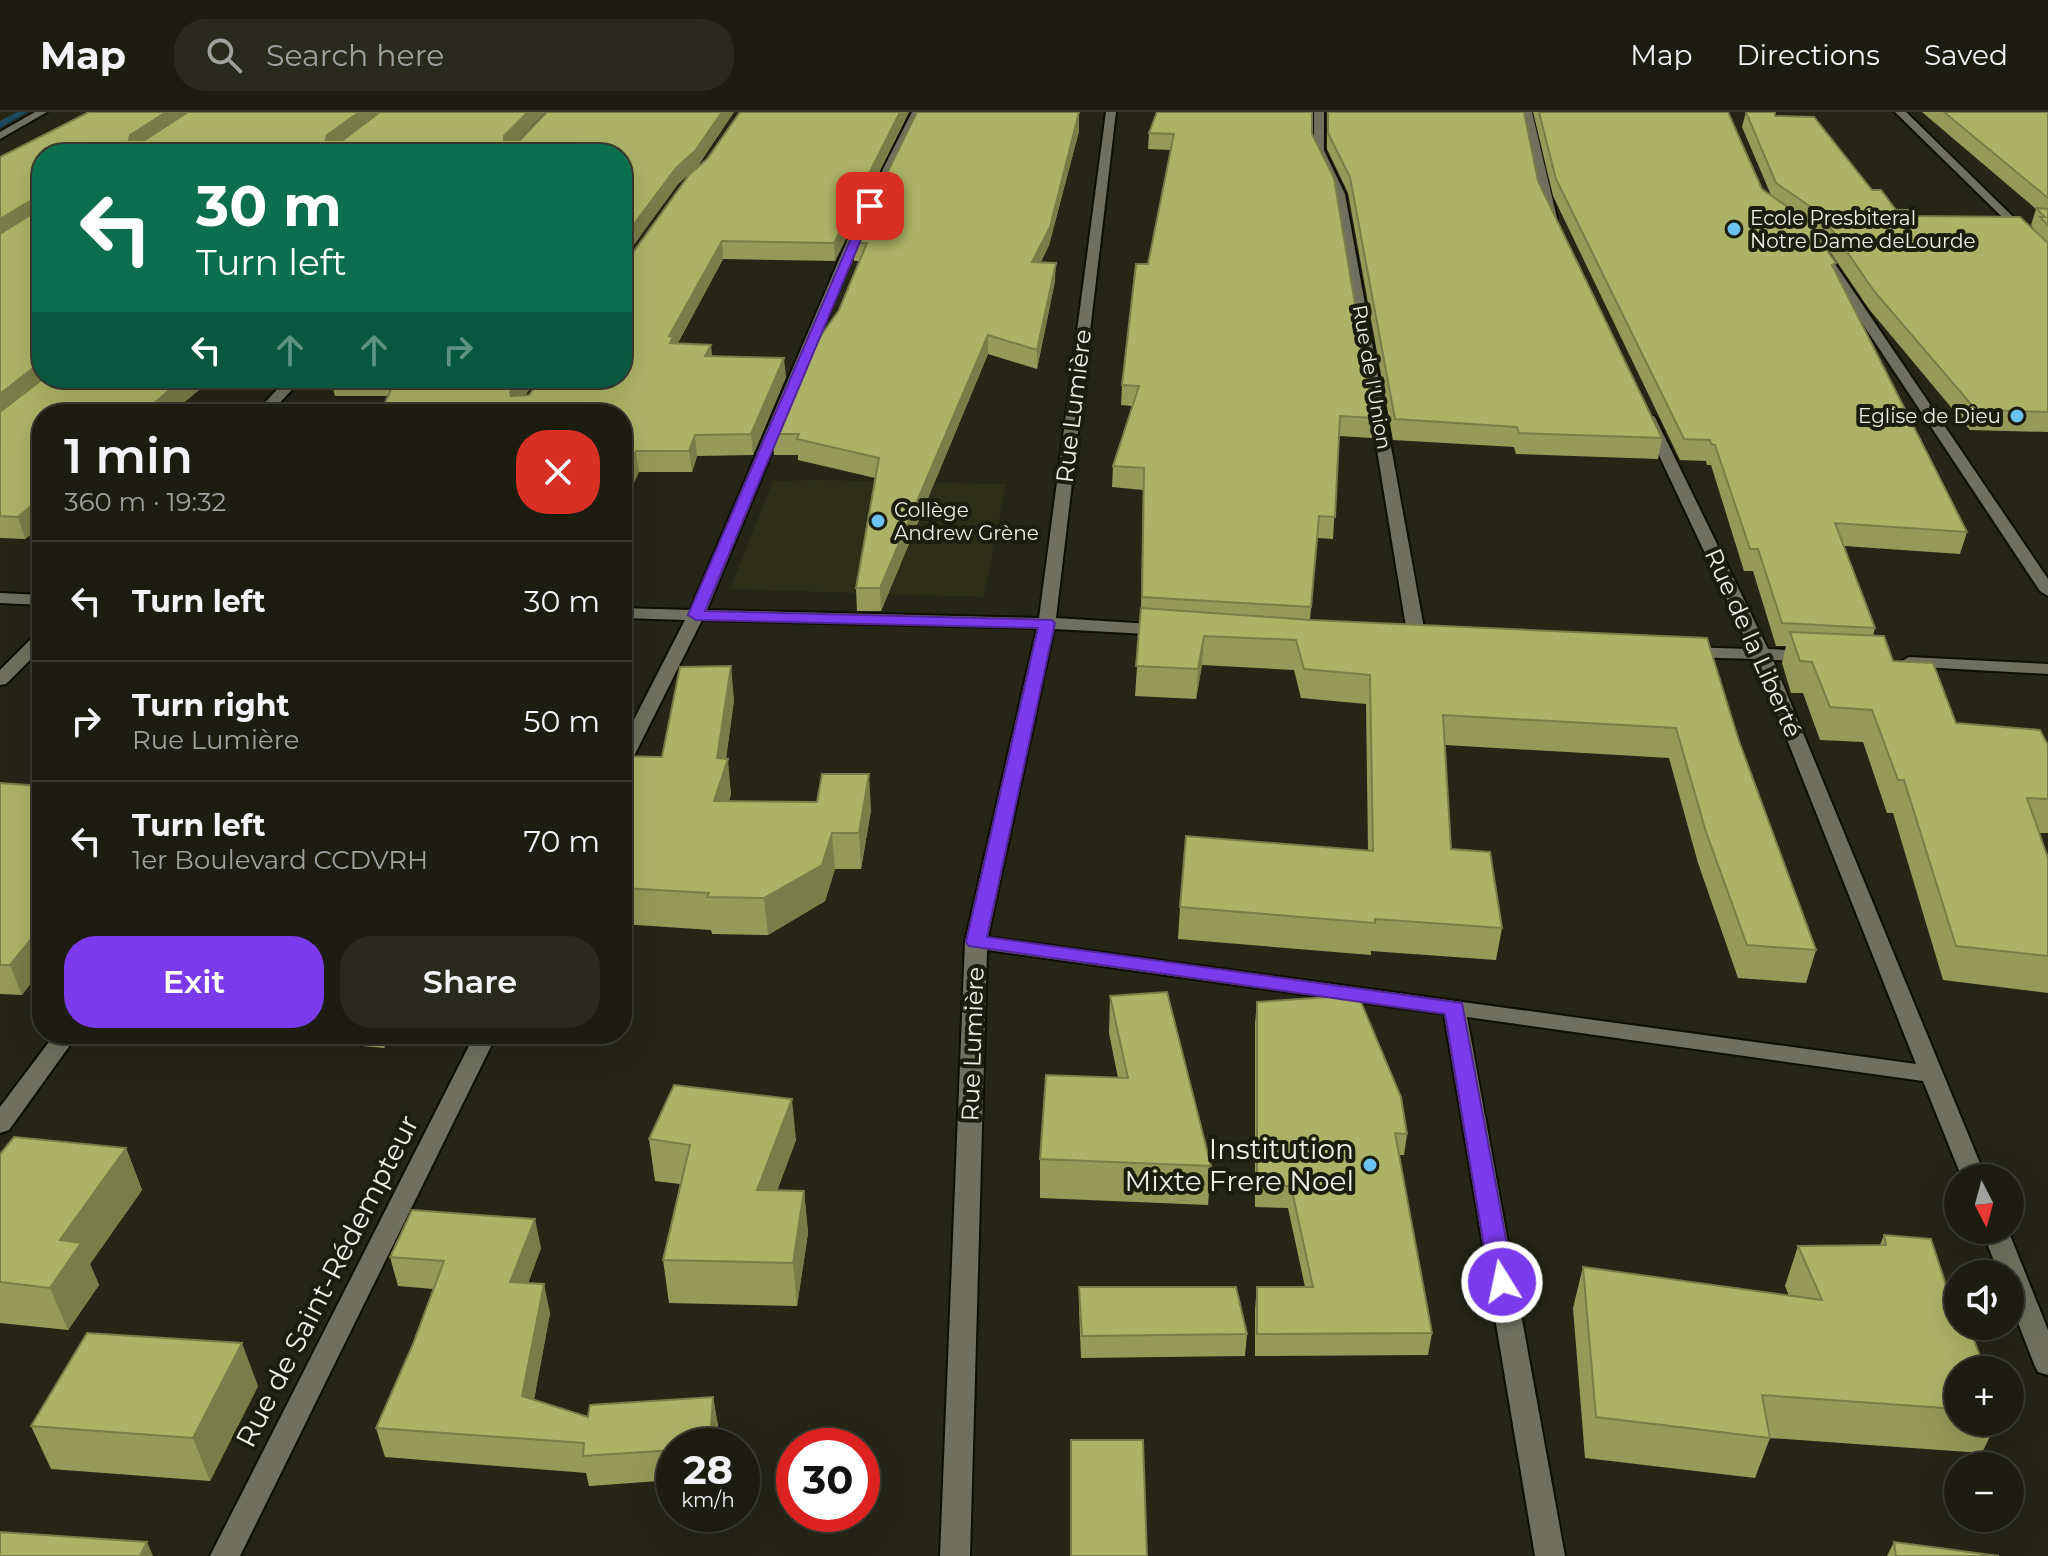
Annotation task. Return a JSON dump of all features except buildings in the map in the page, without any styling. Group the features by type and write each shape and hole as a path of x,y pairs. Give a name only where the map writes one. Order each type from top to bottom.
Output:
{"street":[{"path":"0,136 42,112"},
{"path":"632,742 696,615 856,234 917,112"},
{"name":"Rue Lumière","path":"955,1556 976,942 1047,623 1111,112"},
{"name":"Rue de l'Union","path":"1319,112 1319,150 1340,194 1418,645"},
{"path":"1527,112 1544,197 1558,226"},
{"path":"1900,112 2048,258"},
{"path":"1817,246 2048,591"},
{"path":"271,404 286,388"},
{"name":"Rue de la Liberté","path":"1646,411 1761,653 1968,1164"},
{"path":"0,598 32,600"},
{"path":"632,613 1047,623 1186,631"},
{"path":"0,680 32,648"},
{"path":"1667,651 1825,657"},
{"path":"1888,660 2048,669"},
{"path":"976,942 1933,1074"},
{"path":"1454,1008 1550,1556"},
{"path":"0,1124 60,1044"},
{"name":"Rue de Saint-Rédempteur","path":"225,1556 481,1044"},
{"path":"2001,1244 2048,1364"}],"shaded area":[{"name":"Collège Andrew Grène","path":"773,481 1006,484 984,597 730,589"}],"waterway":[{"path":"0,125 24,112"}],"place":[{"name":"Ecole Presbiteral Notre Dame deLourde","path":"1734,229"},
{"name":"Eglise de Dieu","path":"2017,416"},
{"name":"Collège Andrew Grène","path":"878,521"},
{"name":"Institution Mixte Frere Noel","path":"1370,1165"}],"route":[{"path":"870,206 696,615 1047,623 976,942 1454,1008 1502,1282"}]}
